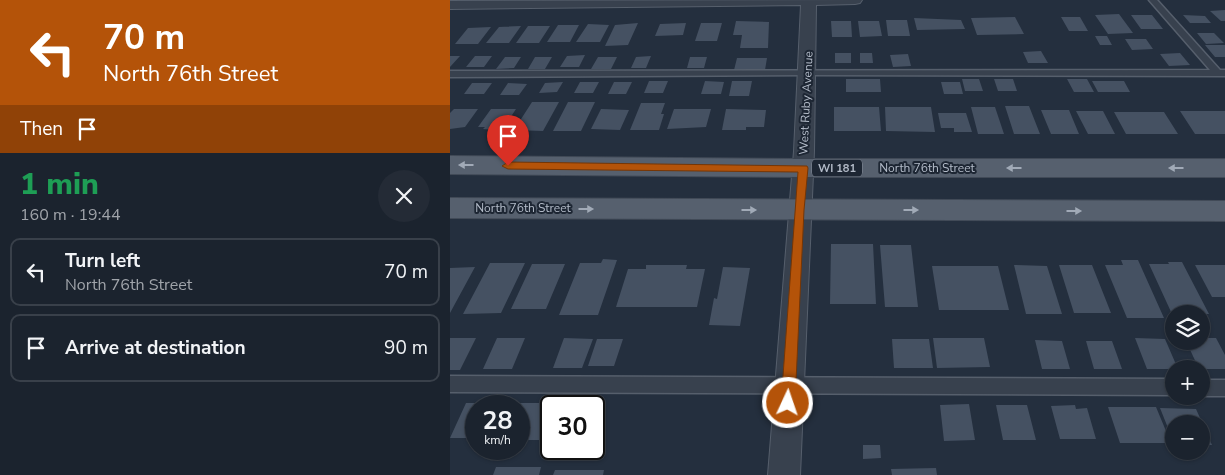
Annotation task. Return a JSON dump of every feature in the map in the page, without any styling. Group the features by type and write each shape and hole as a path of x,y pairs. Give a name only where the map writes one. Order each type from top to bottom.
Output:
{"main road":[{"name":"North 76th Street","path":"450,165 803,168 1225,168"},
{"name":"North 76th Street","path":"450,208 1225,211"}],"street":[{"name":"West Ruby Avenue","path":"784,475 803,168 808,72 809,0"},
{"path":"450,5 855,0"}],"lane":[{"path":"1153,0 1221,73"},
{"path":"450,74 808,72 1221,73"},
{"path":"450,384 789,384 1165,388"},
{"path":"1210,388 1225,388"}],"building":[{"path":"1225,10 1225,21 1221,21 1210,11"},
{"path":"1119,14 1133,33 1108,34 1095,15"},
{"path":"1131,15 1152,15 1163,29 1141,29"},
{"path":"1183,15 1205,16 1211,23 1190,23"},
{"path":"1015,17 1024,34 977,35 971,18"},
{"path":"1061,17 1080,17 1088,31 1069,31"},
{"path":"914,18 961,20 965,29 917,30"},
{"path":"886,20 907,20 910,36 888,36"},
{"path":"736,21 769,22 768,48 740,48 742,35 733,35"},
{"path":"831,21 851,21 852,37 832,37"},
{"path":"858,21 879,21 882,36 860,37"},
{"path":"638,23 628,45 605,46 615,25"},
{"path":"686,23 683,35 655,36 660,24"},
{"path":"701,23 722,23 717,41 695,41"},
{"path":"588,24 609,25 600,42 576,42"},
{"path":"558,25 579,25 570,42 547,42"},
{"path":"521,26 509,43 486,43 499,27"},
{"path":"528,26 550,26 539,43 516,43"},
{"path":"491,27 478,44 455,44 468,28"},
{"path":"1197,33 1214,33 1224,43 1206,44"},
{"path":"1095,36 1107,36 1112,45 1100,45"},
{"path":"1125,39 1146,39 1153,49 1132,50"},
{"path":"1205,45 1225,45 1225,57 1215,57"},
{"path":"1041,51 1048,63 1028,63 1023,52"},
{"path":"835,53 851,53 851,63 835,63"},
{"path":"860,53 872,53 873,63 860,63"},
{"path":"1180,53 1190,65 1169,66 1160,54"},
{"path":"908,54 911,66 893,67 890,55"},
{"path":"585,55 579,67 560,67 567,56"},
{"path":"450,56 460,56 450,67"},
{"path":"475,56 492,56 484,67 466,67"},
{"path":"651,56 646,68 631,68 636,57"},
{"path":"505,57 521,57 514,68 496,69"},
{"path":"535,57 552,57 545,69 528,69"},
{"path":"598,57 617,57 611,69 591,69"},
{"path":"690,57 707,57 704,68 687,68"},
{"path":"737,58 767,58 765,70 734,70"},
{"path":"846,79 880,79 881,92 846,92"},
{"path":"962,79 979,79 983,91 965,91"},
{"path":"994,79 1013,79 1017,91 998,91"},
{"path":"1067,79 1087,79 1094,92 1074,92"},
{"path":"649,81 668,81 663,93 644,93"},
{"path":"705,81 724,82 721,94 701,94"},
{"path":"732,81 752,81 749,96 729,96"},
{"path":"1092,81 1124,81 1130,92 1098,92"},
{"path":"563,82 557,92 539,93 545,83"},
{"path":"580,82 599,82 593,93 574,93"},
{"path":"614,82 632,82 626,94 608,94"},
{"path":"941,82 960,82 963,94 944,94"},
{"path":"472,83 492,83 484,94 464,94"},
{"path":"508,83 527,84 519,95 500,95"},
{"path":"532,102 559,102 543,131 514,130"},
{"path":"568,102 595,102 581,131 553,131"},
{"path":"641,103 665,103 661,114 664,114 659,130 630,130"},
{"path":"1005,106 1029,106 1040,134 1014,134"},
{"path":"834,107 879,107 881,131 834,131"},
{"path":"885,107 931,107 935,132 886,131"},
{"path":"971,107 995,107 1004,134 978,134"},
{"path":"454,109 478,109 465,127 450,129 450,113"},
{"path":"491,109 516,109 504,127 497,127 495,130 478,127"},
{"path":"601,109 629,110 620,130 591,129"},
{"path":"674,109 711,109 706,127 667,129"},
{"path":"726,109 766,110 764,127 746,127 746,130 722,130"},
{"path":"1041,110 1069,110 1079,134 1051,134"},
{"path":"1076,111 1103,111 1115,134 1088,134"},
{"path":"1180,111 1225,111 1225,134 1195,134"},
{"path":"1114,112 1164,112 1178,134 1126,134"},
{"path":"938,113 966,113 972,132 954,132 954,128 941,128"},
{"path":"831,244 873,244 876,304 830,304"},
{"path":"880,245 911,245 918,307 885,307"},
{"path":"603,259 617,260 598,315 559,315 580,263 601,263"},
{"path":"1121,260 1138,260 1164,318 1127,318 1105,265 1123,265"},
{"path":"1168,262 1182,262 1204,305 1168,305 1149,264 1169,264"},
{"path":"490,263 525,263 501,313 463,314"},
{"path":"532,264 565,264 546,309 511,309"},
{"path":"646,265 687,265 686,269 705,269 697,307 616,307 628,269 646,269"},
{"path":"1014,265 1047,266 1062,314 1026,314"},
{"path":"1059,265 1092,265 1111,313 1074,313"},
{"path":"1195,265 1225,265 1225,297 1212,297"},
{"path":"932,266 998,266 1009,310 939,310"},
{"path":"475,267 450,313 450,268"},
{"path":"723,267 750,268 740,326 709,325 714,298 717,299"},
{"path":"450,338 476,338 460,370 450,370"},
{"path":"497,338 525,338 512,369 483,369"},
{"path":"564,338 593,339 582,368 553,368"},
{"path":"933,338 984,338 990,367 937,368"},
{"path":"1135,338 1165,339 1165,350 1170,350 1174,360 1165,360 1165,369 1147,369"},
{"path":"1210,338 1216,338 1225,355 1225,369 1210,369 1210,360 1195,360 1190,350 1210,350"},
{"path":"597,339 623,339 614,366 588,366"},
{"path":"892,339 929,339 933,368 894,368"},
{"path":"1035,340 1062,341 1070,369 1042,369"},
{"path":"1086,341 1112,341 1122,369 1094,369"},
{"path":"530,403 540,403 540,440 530,440"},
{"path":"969,404 975,440 944,441 940,405"},
{"path":"465,405 465,438 450,438"},
{"path":"996,405 1027,405 1036,440 1003,440"},
{"path":"1075,405 1076,409 1087,408 1096,439 1060,439 1051,406"},
{"path":"1108,407 1156,407 1165,429 1165,443 1120,443"},
{"path":"1160,408 1196,409 1199,415 1165,415 1165,420"},
{"path":"863,445 880,445 881,458 863,459"},
{"path":"496,467 541,467 539,475 493,475"},
{"path":"936,468 937,475 892,475 891,469"},
{"path":"555,470 604,470 603,475 553,475"}],"route":[{"path":"508,166 803,168 788,403"}]}
